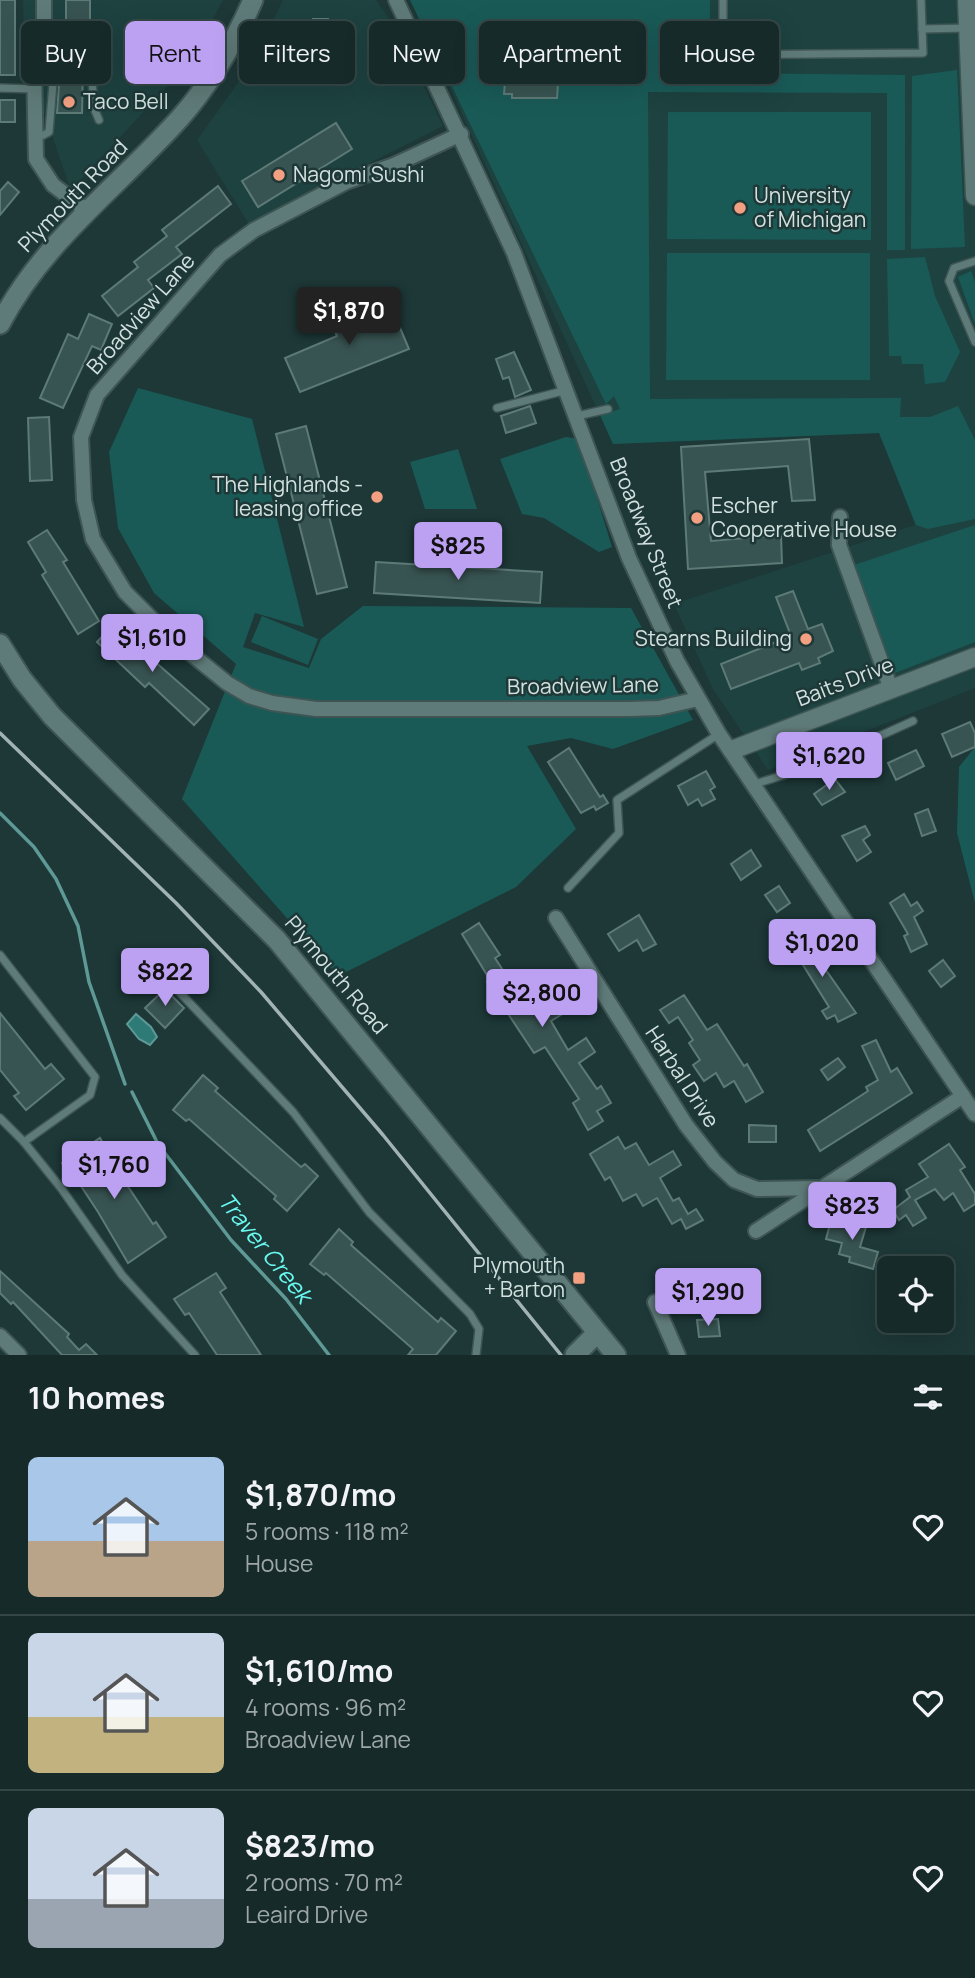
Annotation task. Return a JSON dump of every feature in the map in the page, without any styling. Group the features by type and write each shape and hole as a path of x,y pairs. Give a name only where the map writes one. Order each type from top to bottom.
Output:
{"main road":[{"name":"Plymouth Road","path":"0,324 35,266 180,118 204,89 226,55 253,0"},
{"name":"Plymouth Road","path":"0,644 41,705 277,940 365,1044 616,1355"},
{"path":"575,1355 597,1333"}],"street":[{"path":"44,0 44,38 34,67 33,140 36,159 46,176 87,211"},
{"name":"Broadway Street","path":"396,0 461,134 514,253 578,416 629,558 698,699 975,1114"},
{"path":"967,0 972,28 975,196"},
{"name":"Broadview Lane","path":"461,134 394,165 346,182 254,230 220,255 97,395 81,437 84,500 93,539 125,592 169,636 227,683 249,696 316,709 630,709 659,708 698,699"},
{"path":"840,517 839,545 891,689"},
{"name":"Baits Drive","path":"732,750 975,657"},
{"name":"Harbal Drive","path":"556,918 686,1125 715,1162 734,1180 757,1189 818,1188"},
{"path":"756,1231 962,1096"},
{"path":"655,1302 678,1355"},
{"path":"0,1336 19,1355"}],"lane":[{"path":"723,0 723,55 923,53 921,0"},
{"path":"922,29 972,28"},
{"path":"33,140 50,132 54,71 56,63 63,60 86,61 91,65 94,108 99,120"},
{"path":"0,88 34,89"},
{"path":"975,261 954,268 949,281 975,342"},
{"path":"497,408 567,390"},
{"path":"578,416 608,409"},
{"path":"755,783 813,766 913,722"},
{"path":"568,888 619,833 617,800 719,734"},
{"path":"0,955 95,1077 90,1095 24,1142"},
{"path":"168,980 293,1112 369,1212 470,1314 479,1329 476,1355"},
{"path":"0,1118 24,1142 122,1275 195,1355"}],"shaded area":[{"path":"23,0 223,0 212,21 125,21 125,84 169,84 71,190 34,84 111,84 111,21 23,21"},
{"path":"283,0 376,0 391,21 369,21 369,84 423,84 443,126 249,224 197,140 239,82 239,84 355,84 355,21 273,21"},
{"name":"University of Michigan","path":"410,0 975,0 975,688 768,770 713,689 674,604 915,525 880,433 613,444 448,84 465,84 465,21 420,21"},
{"path":"410,0 710,0 710,21 660,21 660,84 779,84 779,74 905,75 905,250 887,250 887,93 648,92 650,399 901,398 900,417 930,417 958,406 975,440 975,519 928,529 916,525 879,433 613,444 600,415 620,409 614,396 606,404 451,84 465,84 465,21 420,21"},
{"path":"957,70 965,247 911,249 912,76"},
{"path":"668,112 871,112 871,240 667,239"},
{"path":"667,253 870,253 870,380 666,380"},
{"path":"925,257 935,296 960,352 945,382 925,384 923,364 902,364 901,356 889,356 887,259"},
{"path":"971,271 975,282 975,324 958,277"},
{"path":"138,388 252,419 304,627 255,613 243,647 309,668 321,639 363,606 631,608 693,720 613,749 571,738 527,746 576,829 516,887 338,976 182,799 236,664 154,593 118,528 109,452"},
{"path":"566,437 579,439 612,547 599,552 544,518 522,514 500,459"},
{"path":"458,449 477,509 425,509 410,462"},
{"path":"975,525 975,642 895,673 854,565"},
{"path":"262,616 318,639 308,665 251,642"},
{"path":"975,747 975,903 957,833 959,767"},
{"path":"136,1014 151,1027 157,1037 150,1045 139,1039 127,1024"}],"building":[{"path":"0,0 15,0 15,75 0,75"},
{"path":"66,0 90,0 90,21 66,21"},
{"name":"Taco Bell","path":"59,84 83,84 82,113 57,113"},
{"path":"505,84 558,84 557,98 512,98 512,94 504,94"},
{"path":"0,100 15,100 15,122 0,122"},
{"path":"336,123 352,149 258,207 242,181"},
{"path":"8,182 19,192 0,215 0,191"},
{"path":"218,186 231,204 176,247 182,254 148,280 154,288 118,316 102,296 138,267 134,262 167,236 162,230"},
{"path":"389,302 409,349 300,392 285,358 337,336 328,315 343,308 348,320"},
{"path":"89,314 112,324 101,350 92,346 63,408 40,398 68,334 78,339"},
{"path":"514,352 531,390 515,397 509,377 503,379 496,359"},
{"path":"530,406 536,423 506,433 501,416"},
{"path":"49,417 52,480 30,481 28,418"},
{"path":"306,426 347,587 317,594 276,434"},
{"name":"Escher Cooperative House","path":"809,439 815,500 792,501 788,466 705,472 711,541 781,535 782,563 688,569 681,447"},
{"path":"47,530 67,560 63,562 99,621 78,634 42,575 46,572 28,542"},
{"path":"376,562 542,572 540,603 374,593"},
{"name":"Stearns Building","path":"793,591 808,629 822,624 833,651 818,658 820,663 802,670 799,663 731,689 721,664 791,636 776,597"},
{"path":"113,625 209,709 194,725 149,683 145,687 97,642"},
{"path":"970,722 975,733 975,747 952,757 942,734"},
{"path":"569,748 600,797 603,795 608,803 596,810 594,806 581,813 548,762"},
{"path":"916,750 924,766 896,780 888,763"},
{"path":"706,771 715,787 710,790 715,799 702,806 698,799 688,805 678,786"},
{"path":"835,779 845,792 822,805 814,794"},
{"path":"928,809 936,831 922,836 915,814"},
{"path":"865,826 870,835 863,840 871,852 857,861 842,836"},
{"path":"751,850 761,866 741,880 731,864"},
{"path":"779,886 790,903 777,912 765,895"},
{"path":"904,894 911,906 917,902 923,911 914,917 927,944 911,952 904,936 908,934 890,903"},
{"path":"639,915 656,944 643,951 637,940 619,951 608,934"},
{"path":"479,923 500,955 495,958 530,1012 559,994 569,1010 551,1021 568,1050 586,1038 595,1052 579,1063 597,1089 601,1086 611,1103 597,1111 603,1121 588,1130 573,1103 579,1099 545,1047 534,1053 487,982 490,980 462,934"},
{"path":"809,932 818,946 812,950 856,1013 838,1022 835,1015 827,1019 822,1011 829,1007 790,944"},
{"path":"943,960 955,976 941,987 929,971"},
{"path":"165,989 184,1008 165,1028 145,1008"},
{"path":"684,995 707,1030 717,1024 744,1066 747,1064 763,1092 746,1102 734,1081 724,1087 716,1073 704,1081 693,1065 700,1060 689,1043 693,1040 678,1017 669,1023 660,1010"},
{"path":"0,1013 45,1069 51,1064 64,1079 26,1110 14,1096 19,1093 0,1070"},
{"path":"876,1040 891,1072 897,1068 912,1093 820,1151 808,1130 868,1091 866,1087 878,1080 862,1046"},
{"path":"838,1058 845,1067 828,1080 821,1070"},
{"path":"203,1075 218,1088 215,1091 301,1167 305,1164 318,1176 287,1211 274,1199 276,1196 189,1119 186,1121 173,1110"},
{"path":"749,1125 776,1126 776,1142 749,1142"},
{"path":"618,1137 625,1149 636,1143 649,1165 673,1151 681,1165 660,1178 673,1201 679,1198 688,1214 696,1209 703,1220 686,1229 681,1219 672,1224 657,1198 643,1206 636,1194 623,1201 610,1177 605,1180 590,1154"},
{"path":"100,1138 110,1154 107,1155 153,1224 156,1222 166,1237 128,1263 73,1174 70,1176 62,1163"},
{"path":"949,1144 965,1167 960,1170 975,1194 975,1204 964,1211 953,1193 944,1200 935,1189 915,1200 926,1218 913,1226 906,1215 899,1220 893,1210 910,1197 906,1190 928,1177 919,1164"},
{"path":"832,1217 866,1227 860,1247 878,1252 873,1269 849,1262 850,1257 839,1254 842,1243 826,1239"},
{"path":"339,1229 353,1242 351,1245 438,1322 441,1318 456,1331 436,1355 408,1355 413,1349 326,1273 324,1275 310,1264"},
{"path":"0,1271 69,1334 67,1337 79,1350 86,1344 97,1355 62,1355 13,1302 11,1304 0,1293"},
{"path":"216,1273 226,1288 220,1292 261,1355 217,1355 189,1313 185,1315 174,1299"},
{"path":"718,1319 720,1336 699,1337 697,1320"}],"waterway":[{"name":"Traver Creek","path":"0,813 34,847 56,879 78,926 89,982 125,1084"},
{"name":"Traver Creek","path":"132,1092 158,1144 231,1240 286,1299 329,1355"}],"railway":[{"path":"0,733 176,903 261,992 383,1135 561,1355"}],"place":[{"name":"Taco Bell","path":"69,102"},
{"name":"Nagomi Sushi","path":"279,175"},
{"name":"University of Michigan","path":"740,208"},
{"name":"The Highlands - leasing office","path":"377,497"},
{"name":"Escher Cooperative House","path":"697,518"},
{"name":"Stearns Building","path":"806,639"},
{"name":"Plymouth + Barton","path":"579,1278"}]}
